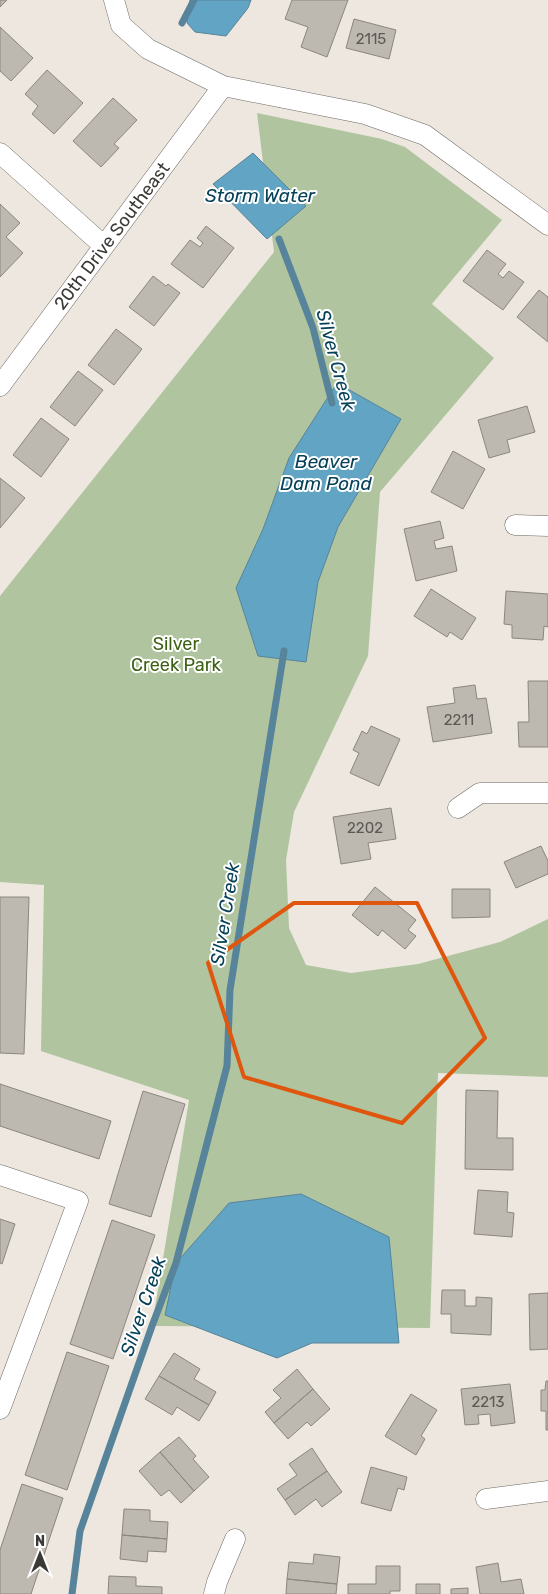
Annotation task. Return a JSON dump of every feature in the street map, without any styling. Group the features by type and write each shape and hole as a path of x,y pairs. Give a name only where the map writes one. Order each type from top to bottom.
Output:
{"street":[{"path":"114,0 121,25 148,50 223,86 365,114 425,135 548,225"},
{"name":"20th Drive Southeast","path":"0,386 223,86"},
{"path":"0,153 104,246"},
{"path":"515,525 548,526"},
{"path":"458,808 480,793 548,793"},
{"path":"0,1175 78,1201 0,1409"},
{"path":"486,1499 548,1491"},
{"path":"214,1594 235,1539"}],"highlighted area":[{"path":"294,903 417,903 485,1038 402,1123 244,1077 208,963"}],"green space":[{"name":"Silver Creek Park","path":"257,113 382,139 405,147 502,220 432,304 494,358 380,492 368,656 294,812 286,860 289,928 306,965 351,973 418,964 500,942 548,919 548,1077 438,1073 430,1328 152,1326 189,1100 41,1051 44,885 0,882 0,596 274,252"}],"water":[{"path":"190,0 251,0 248,8 226,36 195,32 187,23"},
{"name":"Storm Water","path":"253,153 306,206 267,239 213,184"},
{"name":"Beaver Dam Pond","path":"337,383 401,419 338,527 318,582 306,662 258,656 236,588 263,529 289,458"},
{"path":"301,1194 389,1237 399,1343 312,1343 277,1358 165,1315 176,1263 229,1203"}],"building":[{"path":"0,0 7,0 0,7"},
{"path":"292,0 348,0 327,57 301,47 308,27 285,19"},
{"path":"354,19 396,30 389,59 346,48"},
{"path":"0,27 33,58 11,81 0,71"},
{"path":"47,70 83,103 54,134 32,114 38,106 25,94"},
{"path":"113,98 137,120 114,144 119,148 101,167 73,141"},
{"path":"0,204 20,223 6,237 23,253 0,277"},
{"path":"206,226 234,248 203,288 171,264 190,240 200,247 203,243 197,238"},
{"path":"487,250 506,264 498,274 503,278 509,271 524,282 503,310 463,281"},
{"path":"153,276 166,286 168,284 180,293 154,326 129,307"},
{"path":"539,290 548,297 548,342 517,317"},
{"path":"116,329 142,349 114,385 88,365"},
{"path":"78,371 103,390 75,426 50,407"},
{"path":"527,406 535,432 507,440 510,452 489,458 478,420"},
{"path":"41,418 69,439 41,477 13,455"},
{"path":"453,451 485,469 463,509 431,492"},
{"path":"0,478 25,498 0,528"},
{"path":"440,521 444,538 434,541 436,549 452,546 457,571 416,581 404,529"},
{"path":"431,589 476,618 462,640 450,632 447,637 414,616"},
{"path":"506,591 548,594 548,627 544,626 543,640 512,638 512,625 504,624"},
{"path":"528,681 548,681 548,747 519,747 518,722 529,722"},
{"path":"475,685 477,699 486,698 492,733 433,742 427,707 455,703 453,688"},
{"path":"371,726 400,739 379,786 350,773 359,753 353,750 362,731 367,734"},
{"path":"391,808 396,839 368,843 371,859 341,864 333,817"},
{"path":"541,846 548,861 548,874 516,888 504,862"},
{"path":"375,887 416,920 408,930 416,936 405,949 382,930 378,936 352,915"},
{"path":"452,889 490,889 490,917 452,918"},
{"path":"0,897 29,897 24,1054 0,1053"},
{"path":"0,1084 111,1121 99,1159 0,1126"},
{"path":"466,1090 498,1091 497,1138 513,1138 513,1170 465,1169"},
{"path":"143,1091 185,1104 151,1217 109,1204"},
{"path":"478,1190 508,1192 507,1212 514,1213 512,1237 474,1234"},
{"path":"0,1219 15,1224 2,1264 0,1263"},
{"path":"112,1220 155,1235 113,1359 70,1344"},
{"path":"442,1290 465,1290 465,1306 476,1306 476,1297 492,1298 491,1335 451,1333 451,1314 441,1314"},
{"path":"548,1293 548,1349 530,1350 529,1294"},
{"path":"67,1352 109,1366 67,1490 25,1475"},
{"path":"174,1353 200,1369 194,1379 216,1392 209,1405 159,1376"},
{"path":"297,1369 313,1389 274,1423 265,1412 281,1398 273,1390"},
{"path":"159,1376 209,1405 199,1421 177,1407 172,1415 145,1399"},
{"path":"546,1381 548,1381 548,1430 546,1430 546,1411 541,1411 541,1390 545,1390"},
{"path":"510,1384 515,1423 491,1426 490,1414 478,1415 479,1424 465,1425 461,1389"},
{"path":"313,1389 330,1409 311,1426 307,1422 288,1439 274,1423"},
{"path":"411,1394 437,1410 421,1436 425,1439 416,1455 385,1436"},
{"path":"179,1437 196,1456 193,1459 209,1477 194,1491 160,1452"},
{"path":"312,1448 327,1471 285,1500 277,1489 297,1475 289,1464"},
{"path":"160,1452 194,1491 181,1503 169,1490 161,1496 139,1471"},
{"path":"371,1467 407,1477 404,1490 398,1488 391,1511 361,1503"},
{"path":"327,1471 342,1492 322,1507 316,1499 295,1515 285,1500"},
{"path":"22,1484 63,1498 31,1594 0,1594 0,1550"},
{"path":"124,1509 150,1510 150,1521 168,1522 167,1539 122,1535"},
{"path":"122,1535 167,1539 166,1552 148,1551 147,1562 120,1559"},
{"path":"314,1554 340,1557 337,1584 287,1579 289,1562 313,1564"},
{"path":"498,1563 501,1582 521,1579 524,1594 480,1594 476,1567"},
{"path":"376,1566 400,1566 400,1591 390,1591 390,1594 348,1594 348,1584 376,1584"},
{"path":"109,1576 136,1577 136,1586 162,1587 162,1594 108,1594"},
{"path":"287,1579 337,1584 336,1594 286,1594"},
{"path":"416,1584 440,1584 440,1594 416,1594"},
{"path":"468,1588 468,1594 451,1594 451,1589"}],"waterway":[{"name":"Silver Creek","path":"182,23 194,0"},
{"name":"Silver Creek","path":"279,239 313,328 332,403"},
{"name":"Silver Creek","path":"72,1594 80,1531 176,1263 227,1066 230,990 284,651"}]}
